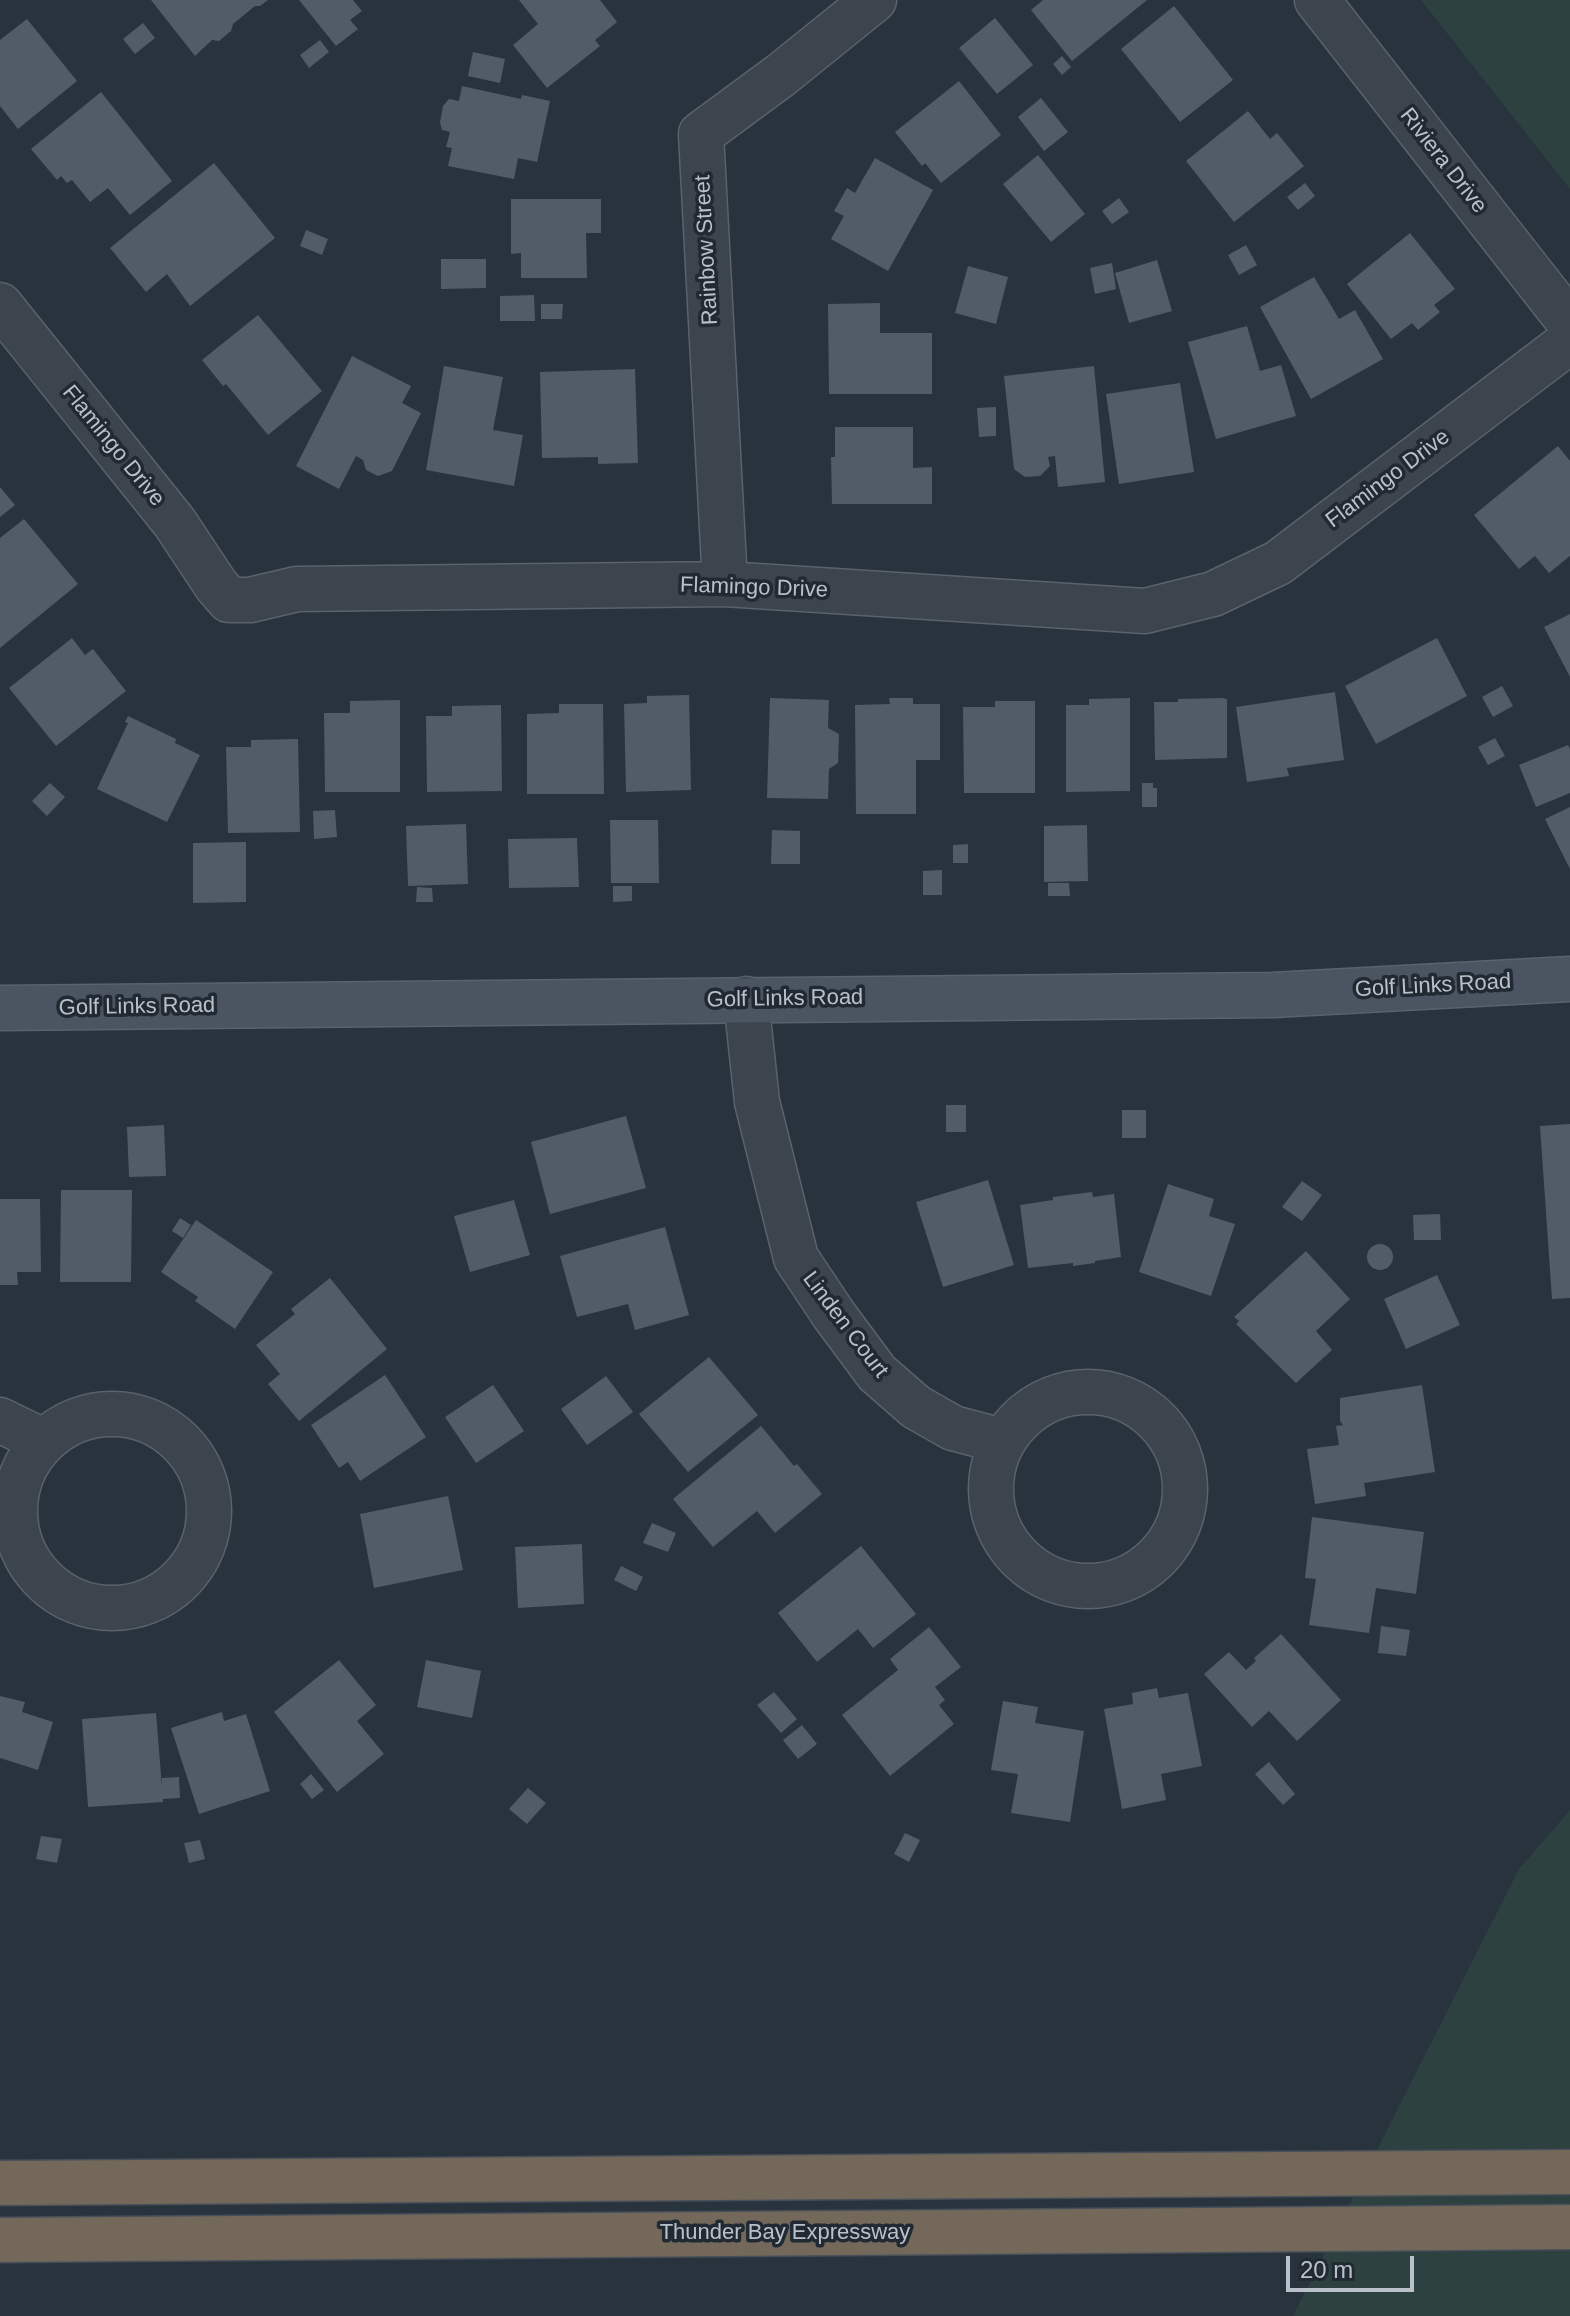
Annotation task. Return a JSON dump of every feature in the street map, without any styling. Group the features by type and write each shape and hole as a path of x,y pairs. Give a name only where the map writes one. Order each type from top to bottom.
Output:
{"highway":[{"path":"0,2183 1570,2172"},
{"name":"Thunder Bay Expressway","path":"0,2240 1570,2227"}],"main road":[{"name":"Golf Links Road","path":"0,1008 1273,995 1570,979"}],"street":[{"name":"Rainbow Street","path":"725,584 701,134 874,0"},
{"name":"Riviera Drive","path":"1317,0 1570,323"},
{"name":"Flamingo Drive","path":"0,305 175,523 229,600 250,600 297,589 725,584 1145,611 1213,594 1278,563 1570,341"},
{"name":"Linden Court","path":"746,999 757,1102 796,1258 877,1373 916,1407 953,1428 1002,1441"},
{"path":"1079,1391 1110,1394 1139,1406 1163,1426 1179,1454 1185,1484 1181,1517 1167,1546 1144,1569 1115,1583 1082,1586 1051,1578 1023,1561 1003,1535 992,1505 992,1472 1002,1441 1022,1417 1048,1399 1079,1391"},
{"path":"99,1414 131,1415 161,1426 185,1446 202,1472 210,1503 208,1534 196,1563 175,1587 146,1604 113,1610 81,1604 51,1588 29,1563 17,1533 15,1500 24,1468 43,1441 69,1423 99,1414"},
{"path":"0,1420 43,1441"}],"green space":[{"path":"1421,0 1570,0 1570,189"},
{"path":"1570,1810 1570,2316 1293,2316 1519,1869"}],"building":[{"path":"151,0 268,0 255,6 233,24 231,31 219,41 212,40 195,56"},
{"path":"299,0 353,0 362,11 350,20 358,29 336,46"},
{"path":"519,0 600,0 617,22 595,40 600,46 547,88 513,45 538,24"},
{"path":"1043,0 1147,0 1072,61 1031,10"},
{"path":"1174,6 1233,80 1180,122 1121,49"},
{"path":"995,18 1033,65 997,94 959,48"},
{"path":"27,19 77,81 18,129 0,106 0,40"},
{"path":"143,23 155,38 135,54 123,39"},
{"path":"320,40 329,52 309,68 300,55"},
{"path":"473,52 505,59 500,83 468,76"},
{"path":"1062,56 1071,67 1062,75 1053,64"},
{"path":"959,81 1001,135 941,183 925,163 922,166 895,132"},
{"path":"462,86 521,99 522,95 550,101 537,162 518,158 514,179 448,166 452,148 446,147 450,132 442,130 440,122 443,106 449,99 459,101"},
{"path":"101,92 172,181 130,215 108,188 90,202 72,180 67,183 61,176 57,180 31,149"},
{"path":"1041,98 1068,132 1044,151 1018,117"},
{"path":"1248,111 1270,139 1277,133 1304,166 1234,222 1186,161"},
{"path":"1038,155 1085,214 1051,242 1003,184"},
{"path":"875,158 933,190 888,271 831,239 844,216 834,211 847,188 855,193"},
{"path":"214,163 275,238 190,306 167,274 146,292 110,248"},
{"path":"1305,183 1315,196 1298,210 1287,197"},
{"path":"1119,198 1129,212 1112,224 1102,211"},
{"path":"511,199 601,199 601,233 586,233 587,278 521,278 521,253 511,254"},
{"path":"306,230 328,239 322,255 300,246"},
{"path":"1410,233 1455,289 1434,305 1440,312 1418,330 1412,323 1391,339 1347,284"},
{"path":"1246,245 1257,265 1239,275 1228,255"},
{"path":"441,259 486,259 486,288 441,289"},
{"path":"1157,260 1172,311 1129,323 1115,273"},
{"path":"1112,263 1116,289 1095,294 1090,268"},
{"path":"968,266 1008,277 996,324 955,313"},
{"path":"1314,277 1339,319 1355,310 1383,359 1311,399 1260,307"},
{"path":"534,295 535,321 500,321 500,296"},
{"path":"880,303 880,333 932,333 932,394 829,394 828,304"},
{"path":"541,304 563,304 562,319 541,319"},
{"path":"258,315 322,391 268,435 202,360"},
{"path":"1247,326 1260,371 1281,365 1296,416 1216,439 1188,342"},
{"path":"352,356 411,386 402,403 421,413 392,471 378,476 366,470 363,460 356,456 339,489 296,466"},
{"path":"444,366 503,377 493,430 523,435 514,486 426,470"},
{"path":"1094,366 1105,482 1058,487 1055,456 1048,457 1050,466 1040,476 1025,477 1014,469 1004,376"},
{"path":"635,369 638,463 598,464 598,457 542,458 540,372"},
{"path":"1180,383 1194,472 1119,484 1106,394"},
{"path":"996,407 996,436 979,437 977,408"},
{"path":"835,427 913,427 913,468 932,467 932,504 832,504 831,457 835,457"},
{"path":"1558,446 1570,461 1570,556 1549,573 1535,556 1519,569 1474,515"},
{"path":"0,487 15,505 0,517"},
{"path":"24,519 78,584 0,648 0,538"},
{"path":"1570,614 1570,677 1544,627"},
{"path":"72,638 85,655 93,649 126,691 56,746 9,688"},
{"path":"1437,638 1467,696 1376,744 1345,686"},
{"path":"1502,686 1513,706 1493,717 1482,697"},
{"path":"1335,692 1344,760 1287,768 1289,776 1247,782 1236,707"},
{"path":"689,695 691,790 626,792 624,704 647,703 647,696"},
{"path":"770,698 829,700 828,728 839,734 838,763 829,769 828,799 767,798"},
{"path":"889,698 913,698 913,704 940,704 940,760 916,760 916,814 856,814 855,705 890,704"},
{"path":"1130,698 1130,791 1066,792 1066,705 1089,705 1089,699"},
{"path":"1227,699 1227,758 1155,760 1154,702"},
{"path":"400,700 400,792 325,792 324,713 350,713 350,701"},
{"path":"995,701 1035,701 1035,793 964,793 963,707 995,707"},
{"path":"559,704 603,704 604,794 527,794 527,714 559,713"},
{"path":"501,705 502,791 427,792 426,716 452,716 452,706"},
{"path":"128,716 176,739 175,743 200,755 167,822 97,789 128,723 125,722"},
{"path":"1495,738 1505,756 1488,765 1478,747"},
{"path":"298,739 300,832 228,833 226,747 251,747 251,740"},
{"path":"1568,745 1570,793 1536,807 1519,765"},
{"path":"50,783 65,797 47,816 32,801"},
{"path":"1142,783 1153,783 1153,788 1157,788 1157,807 1142,807"},
{"path":"1570,807 1570,869 1545,819"},
{"path":"335,810 337,837 314,839 313,811"},
{"path":"610,820 658,820 659,883 611,883"},
{"path":"466,824 468,884 408,886 406,826"},
{"path":"1087,825 1088,881 1044,882 1044,826"},
{"path":"772,830 800,831 800,864 771,864"},
{"path":"577,838 579,887 509,888 508,839"},
{"path":"246,842 246,902 193,903 193,843"},
{"path":"968,844 968,863 953,863 953,845"},
{"path":"942,870 942,895 923,895 923,871"},
{"path":"1048,883 1069,883 1070,896 1048,896"},
{"path":"613,886 632,886 632,901 613,902"},
{"path":"417,887 432,888 433,902 416,902"},
{"path":"946,1105 966,1105 966,1132 946,1132"},
{"path":"1122,1110 1146,1110 1146,1138 1122,1138"},
{"path":"626,1116 646,1188 550,1214 531,1142"},
{"path":"1570,1124 1570,1298 1552,1299 1540,1126"},
{"path":"164,1125 166,1176 129,1177 127,1127"},
{"path":"988,1180 1014,1265 943,1287 916,1202"},
{"path":"1302,1181 1322,1195 1302,1221 1282,1207"},
{"path":"1168,1184 1214,1199 1209,1216 1235,1224 1211,1296 1139,1272"},
{"path":"61,1190 132,1190 131,1282 60,1282"},
{"path":"1092,1192 1093,1197 1114,1194 1121,1257 1073,1266 1073,1263 1028,1268 1020,1205"},
{"path":"0,1199 40,1199 41,1272 17,1272 18,1285 0,1285"},
{"path":"514,1200 530,1255 470,1272 454,1216"},
{"path":"1440,1214 1441,1240 1414,1240 1413,1215"},
{"path":"180,1218 191,1225 183,1238 172,1231"},
{"path":"196,1220 273,1272 235,1329 195,1301 198,1297 161,1272"},
{"path":"665,1227 689,1315 635,1330 628,1304 577,1317 560,1256"},
{"path":"1380,1244 1389,1248 1393,1257 1389,1266 1380,1270 1371,1266 1367,1257 1371,1248"},
{"path":"1306,1251 1350,1299 1316,1331 1332,1350 1296,1383 1236,1324 1239,1321 1234,1317"},
{"path":"1437,1275 1460,1325 1406,1349 1384,1299"},
{"path":"330,1278 387,1349 299,1421 268,1384 280,1374 256,1345 295,1314 291,1309"},
{"path":"709,1357 758,1415 688,1472 639,1414"},
{"path":"385,1375 426,1437 360,1481 348,1462 339,1468 311,1425"},
{"path":"606,1376 633,1412 587,1445 561,1409"},
{"path":"493,1385 524,1431 476,1463 445,1417"},
{"path":"1422,1385 1435,1472 1364,1483 1366,1496 1315,1504 1307,1449 1339,1445 1336,1426 1343,1425 1340,1421 1340,1398"},
{"path":"761,1426 822,1494 775,1533 757,1511 713,1547 673,1499"},
{"path":"448,1496 463,1570 374,1588 360,1514"},
{"path":"1312,1517 1424,1532 1416,1594 1376,1588 1369,1633 1309,1625 1316,1579 1305,1578"},
{"path":"652,1523 676,1533 668,1552 643,1543"},
{"path":"582,1544 584,1604 518,1608 515,1547"},
{"path":"861,1546 916,1614 873,1648 858,1629 817,1662 778,1613"},
{"path":"621,1566 643,1577 636,1591 614,1580"},
{"path":"1381,1626 1410,1630 1406,1656 1378,1653"},
{"path":"929,1627 961,1667 935,1687 945,1700 939,1705 954,1724 890,1776 842,1715 898,1670 890,1659"},
{"path":"1281,1634 1341,1700 1297,1741 1269,1711 1252,1727 1204,1674 1229,1652 1246,1670 1256,1661 1254,1658"},
{"path":"339,1660 376,1705 357,1721 384,1754 337,1792 274,1712"},
{"path":"426,1660 481,1671 472,1718 417,1707"},
{"path":"1157,1688 1159,1698 1188,1693 1202,1766 1161,1774 1166,1800 1122,1809 1104,1709 1133,1704 1132,1693"},
{"path":"774,1692 797,1719 781,1733 757,1705"},
{"path":"0,1696 25,1702 22,1712 53,1722 38,1770 0,1758"},
{"path":"1003,1701 1038,1707 1035,1723 1084,1731 1070,1822 1011,1813 1018,1774 991,1770"},
{"path":"222,1712 224,1721 246,1714 270,1791 199,1814 171,1728"},
{"path":"156,1713 162,1787 162,1778 179,1777 180,1798 88,1807 82,1719"},
{"path":"802,1725 817,1744 798,1759 783,1740"},
{"path":"1269,1762 1295,1794 1283,1805 1255,1774"},
{"path":"311,1774 324,1790 312,1799 300,1784"},
{"path":"528,1788 546,1803 527,1824 509,1809"},
{"path":"905,1833 920,1840 909,1862 894,1854"},
{"path":"41,1836 62,1839 57,1863 36,1859"},
{"path":"200,1840 205,1859 189,1863 184,1843"}]}
